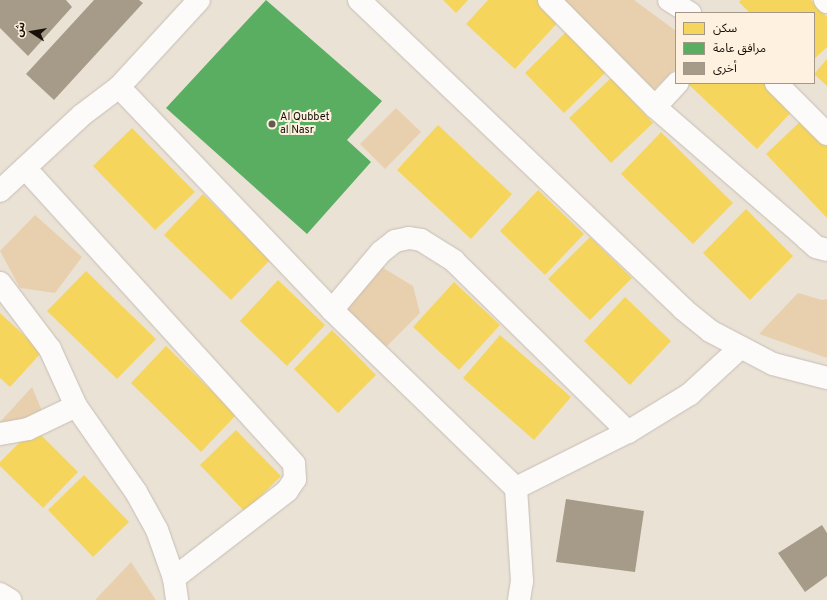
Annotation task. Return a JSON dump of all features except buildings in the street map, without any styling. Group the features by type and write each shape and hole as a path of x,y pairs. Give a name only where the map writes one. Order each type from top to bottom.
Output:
{"street":[{"path":"0,191 82,115 119,88 199,0"},
{"path":"359,0 683,309 710,330 739,348 774,364 827,378"},
{"path":"549,0 655,107 816,247 827,250"},
{"path":"669,0 688,12"},
{"path":"655,107 676,84"},
{"path":"777,84 827,134"},
{"path":"119,88 332,310 516,488 522,581 519,600"},
{"path":"25,168 294,464 295,479 286,491 174,578"},
{"path":"332,310 381,252 395,241 409,238 421,240 454,260 628,432"},
{"path":"0,283 50,349 76,406 136,492 157,530 174,578 177,600"},
{"path":"516,488 628,432 690,394 739,348"},
{"path":"0,434 28,429 76,406"},
{"path":"0,594 10,600"}],"shaded area":[{"path":"555,0 634,0 675,30 675,69 650,94"},
{"path":"396,108 421,132 385,169 360,144"},
{"path":"35,215 82,257 55,293 20,288 0,251"},
{"path":"380,266 413,286 420,313 381,352 339,309"},
{"path":"798,293 822,300 827,299 827,358 759,334"},
{"path":"32,387 42,411 10,425 0,422"},
{"path":"131,562 156,600 95,600"}],"place":[{"name":"Al Qubbet al Nasr","path":"272,124"}]}
